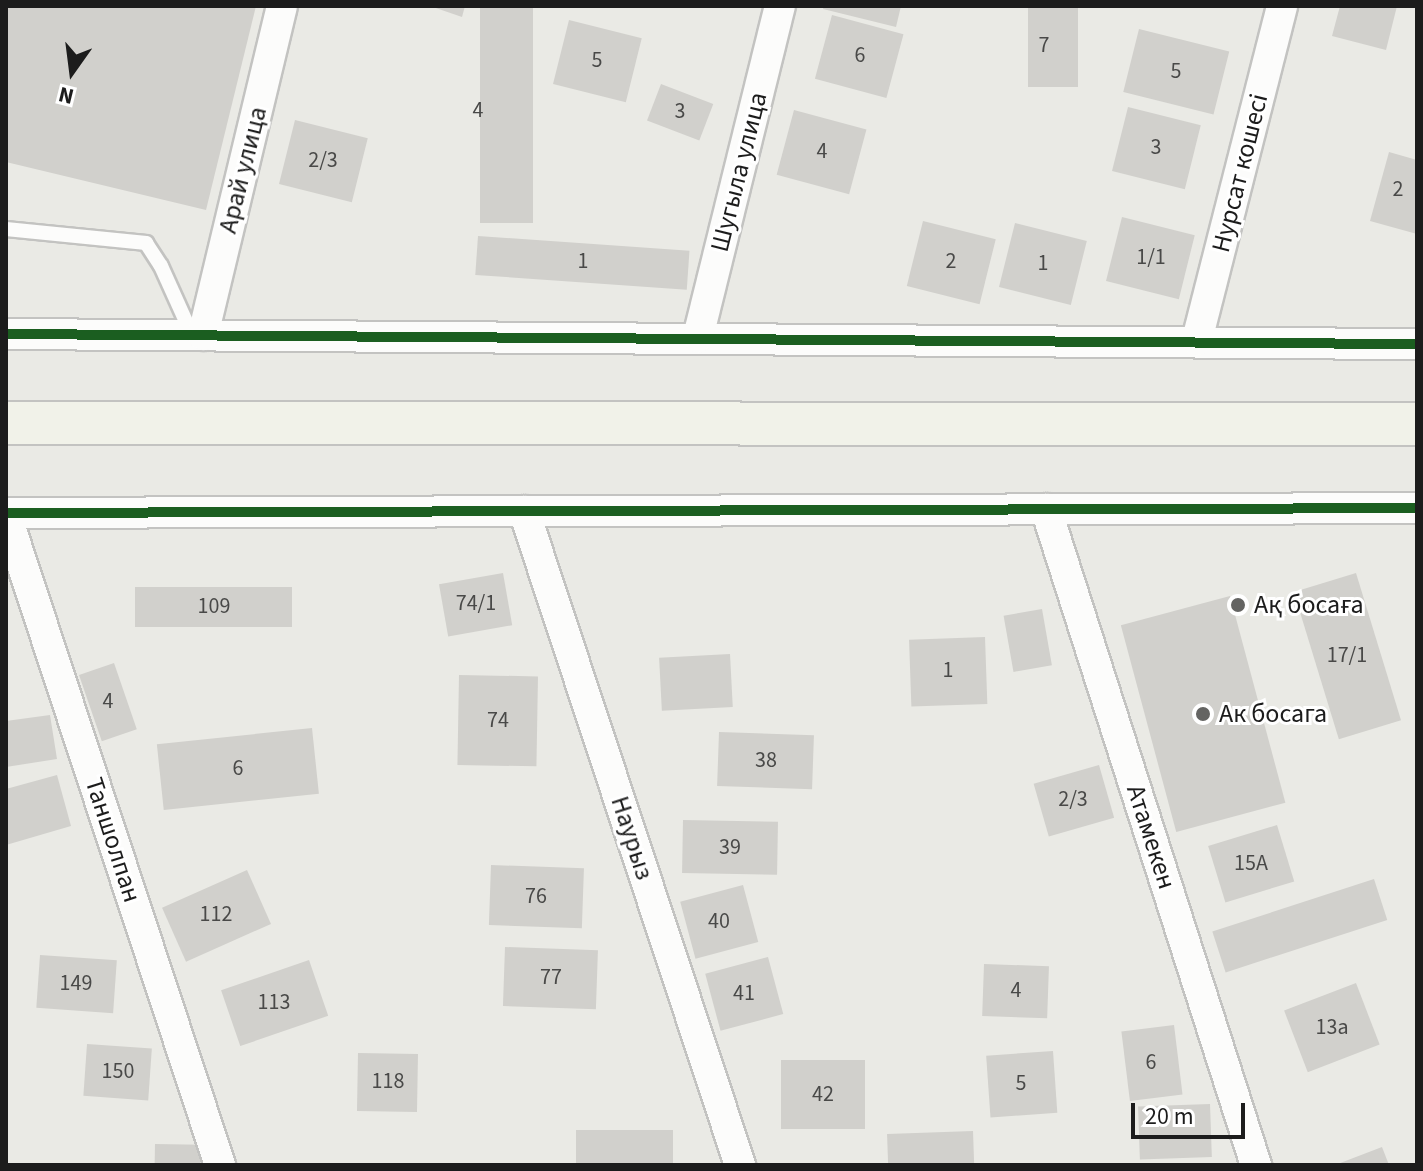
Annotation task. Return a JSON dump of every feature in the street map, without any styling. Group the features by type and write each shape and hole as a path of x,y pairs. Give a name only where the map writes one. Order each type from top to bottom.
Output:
{"main road":[{"path":"6,423 1417,424"}],"street":[{"name":"Арай улица","path":"197,335 282,6"},
{"name":"Шугыла улица","path":"698,337 780,6"},
{"name":"Нурсат кошесi","path":"1197,340 1282,6"},
{"path":"6,334 1197,340 1417,344"},
{"path":"6,514 1417,508"},
{"name":"Атамекен","path":"1046,509 1256,1165"},
{"name":"Наурыз","path":"524,511 740,1165"},
{"name":"Таншолпан","path":"6,514 220,1165"}],"lane":[{"path":"6,229 146,243 197,335"}],"building":[{"path":"6,6 256,6 206,210 6,162"},
{"path":"430,6 465,6 462,17"},
{"path":"480,6 533,6 533,223 480,223"},
{"path":"824,6 901,6 896,27 823,9"},
{"path":"1028,6 1078,6 1078,87 1028,87"},
{"path":"1340,6 1397,6 1386,50 1332,36"},
{"path":"832,15 903,34 886,98 815,79"},
{"path":"569,20 642,38 626,102 553,84"},
{"path":"1139,29 1229,51 1214,115 1123,92"},
{"path":"661,84 713,104 699,140 647,120"},
{"path":"1128,107 1201,125 1185,189 1112,171"},
{"path":"794,110 866,129 849,194 777,175"},
{"path":"295,120 368,138 352,202 279,184"},
{"path":"1389,152 1417,160 1417,234 1370,221"},
{"path":"1122,217 1195,235 1179,299 1106,281"},
{"path":"923,221 996,239 980,304 907,286"},
{"path":"1015,223 1087,241 1071,305 999,287"},
{"path":"478,236 689,251 687,290 475,275"},
{"path":"503,573 512,625 448,636 439,584"},
{"path":"1356,573 1401,720 1339,739 1294,592"},
{"path":"135,587 292,587 292,627 135,627"},
{"name":"Ак босага","path":"1230,596 1285,803 1176,832 1121,625"},
{"path":"1042,609 1052,665 1013,672 1004,616"},
{"path":"985,637 987,704 911,707 909,640"},
{"path":"730,654 733,707 662,711 659,658"},
{"path":"114,663 137,729 102,741 79,675"},
{"path":"459,675 538,676 536,766 457,765"},
{"path":"50,715 57,759 6,767 6,721"},
{"path":"312,728 319,794 164,810 157,744"},
{"path":"719,732 814,735 812,789 717,786"},
{"path":"1099,765 1114,818 1049,837 1034,784"},
{"path":"57,775 71,826 6,845 6,789"},
{"path":"683,820 778,822 777,875 682,873"},
{"path":"1277,825 1294,881 1225,902 1208,846"},
{"path":"491,865 584,868 582,928 489,925"},
{"path":"247,870 271,924 186,962 162,908"},
{"path":"1374,879 1387,920 1226,972 1212,932"},
{"path":"743,885 758,942 695,959 680,902"},
{"path":"505,947 598,950 596,1009 503,1006"},
{"path":"40,955 117,960 113,1013 36,1008"},
{"path":"768,957 783,1014 720,1031 705,974"},
{"path":"309,960 328,1016 240,1046 221,990"},
{"path":"984,964 1049,966 1047,1018 982,1016"},
{"path":"1356,983 1380,1045 1308,1072 1284,1011"},
{"path":"1174,1025 1183,1094 1130,1101 1121,1031"},
{"path":"87,1044 152,1049 148,1100 83,1096"},
{"path":"1053,1051 1057,1113 990,1118 986,1056"},
{"path":"358,1053 418,1054 417,1112 357,1111"},
{"path":"781,1060 865,1060 865,1129 781,1129"},
{"path":"1210,1104 1212,1157 1140,1159 1138,1107"},
{"path":"576,1130 673,1130 673,1165 576,1165"},
{"path":"973,1131 974,1165 888,1165 887,1134"},
{"path":"155,1144 201,1145 201,1165 155,1165"},
{"path":"1382,1147 1389,1165 1335,1165"}],"cycle path":[{"path":"6,334 1417,344"},
{"path":"6,513 1417,508"}],"place":[{"name":"Ақ босаға","path":"1238,605"},
{"name":"Ак босага","path":"1203,714"}]}
